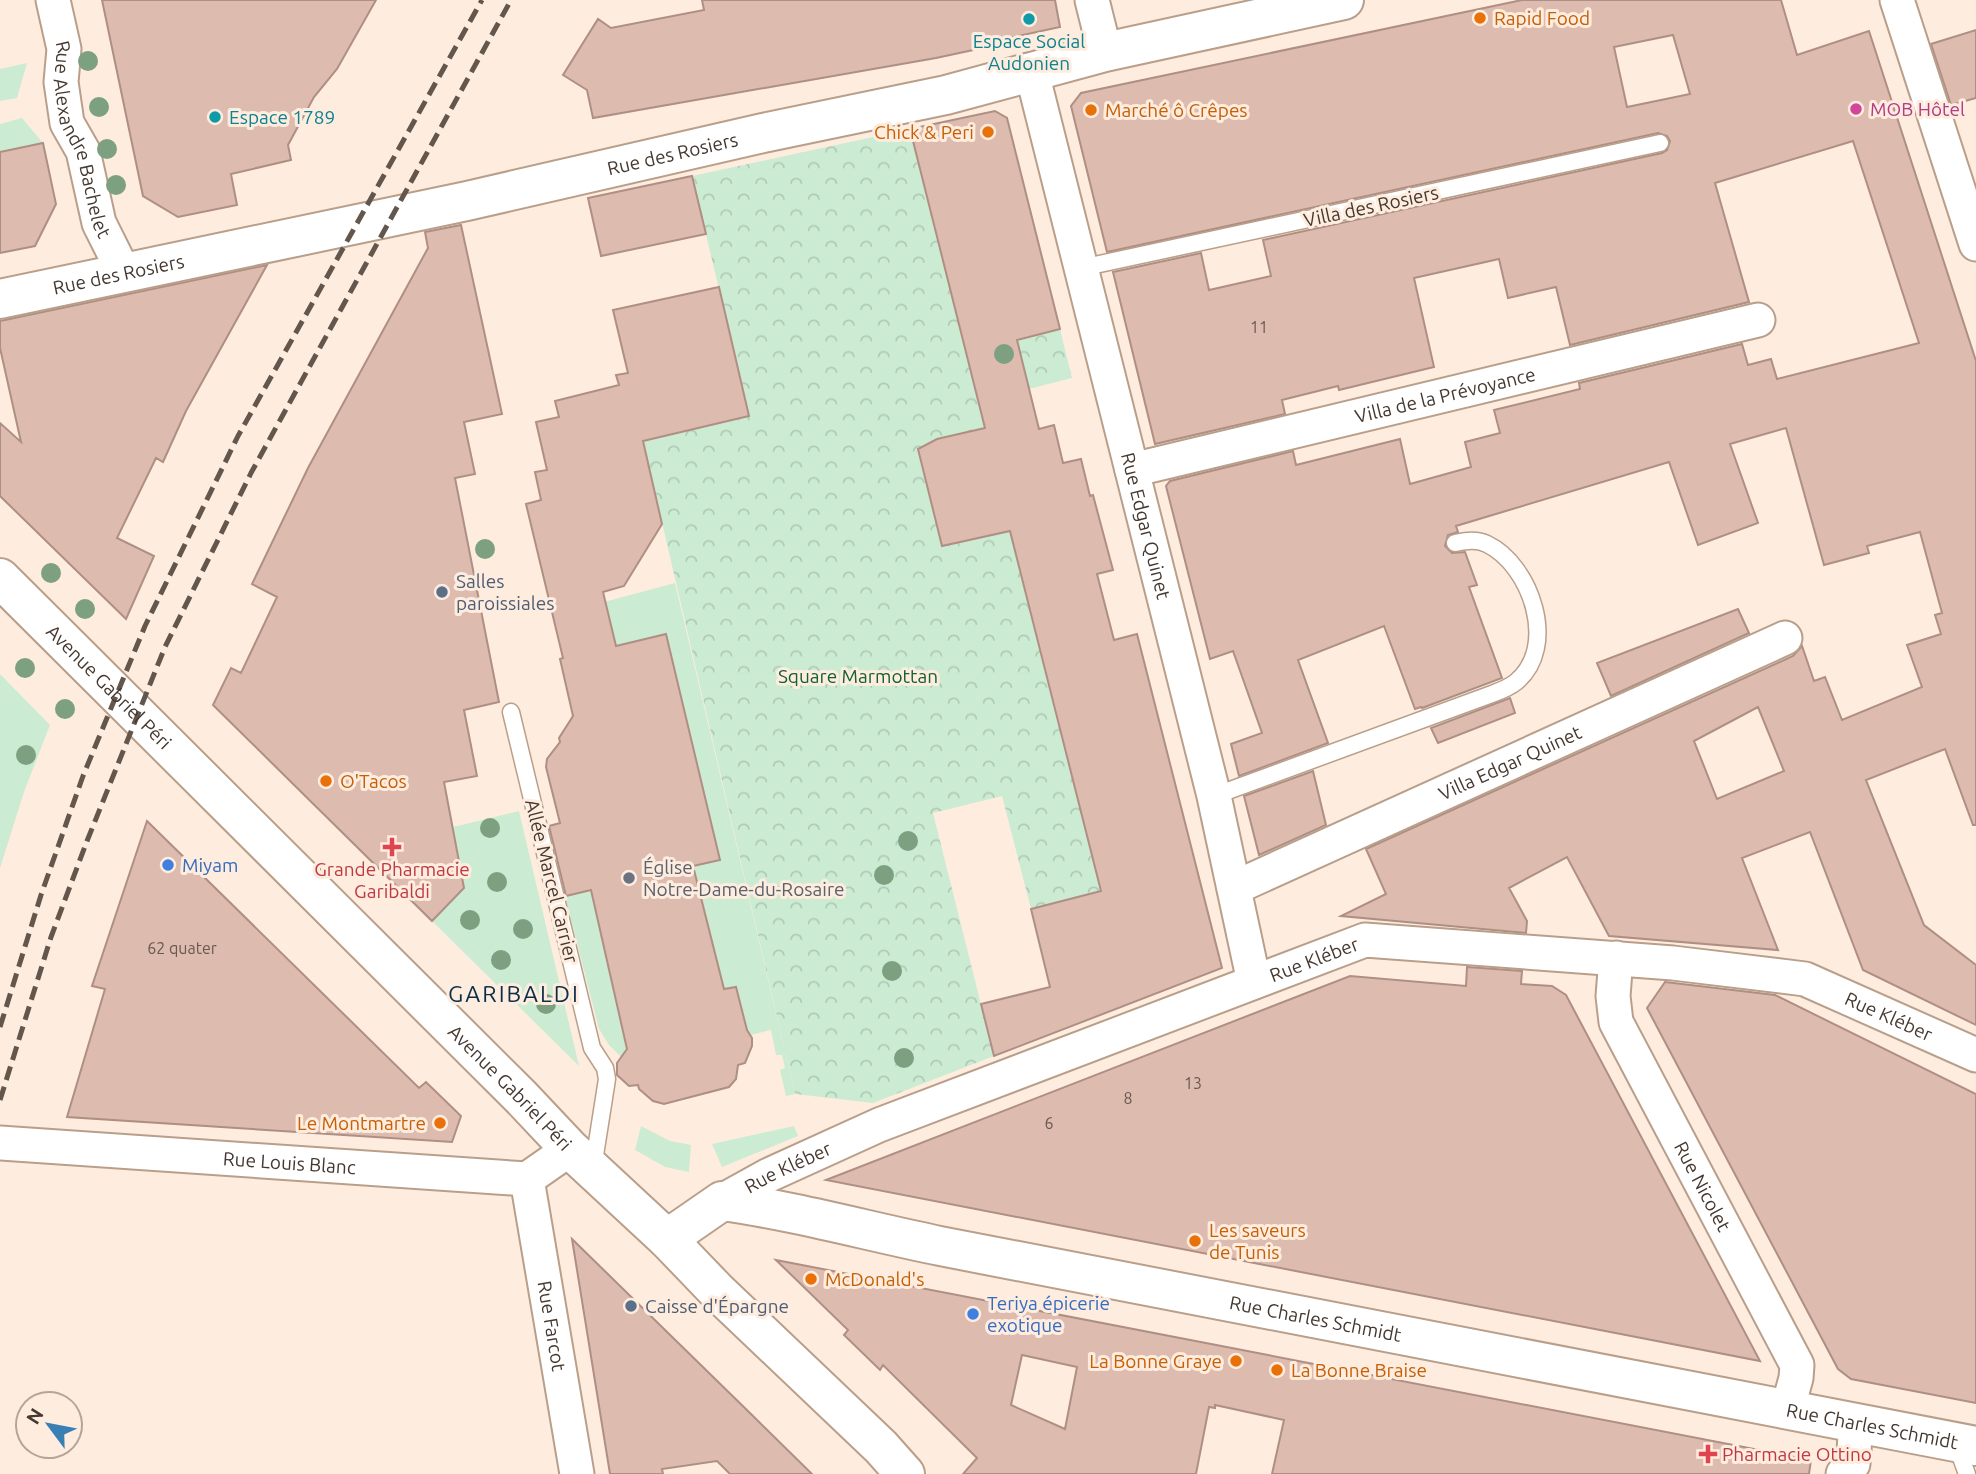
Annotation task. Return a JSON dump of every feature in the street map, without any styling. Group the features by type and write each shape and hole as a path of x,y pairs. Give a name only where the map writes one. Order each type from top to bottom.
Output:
{"street":[{"name":"Rue Alexandre Bachelet","path":"52,0 64,49 61,82 68,123 83,150 99,223 124,273"},
{"path":"1092,0 1105,51"},
{"name":"Rue des Rosiers","path":"0,299 467,201 764,133 946,95 1105,51 1286,6 1344,0"},
{"path":"1897,0 1976,244"},
{"name":"Rue Edgar Quinet","path":"1032,73 1214,796 1254,982"},
{"name":"Villa de la Prévoyance","path":"1132,470 1758,320"},
{"name":"Avenue Gabriel Péri","path":"0,578 582,1160 881,1447 905,1474"},
{"name":"Villa Edgar Quinet","path":"1234,888 1785,638"},
{"name":"Rue Kléber","path":"722,1201 769,1175 879,1125 1365,940 1616,958 1805,979 1976,1055"},
{"name":"Rue Nicolet","path":"1616,958 1613,996 1616,1022 1797,1365 1787,1411"},
{"name":"Rue Louis Blanc","path":"0,1143 527,1179"},
{"path":"527,1179 582,1160"},
{"name":"Rue Farcot","path":"527,1179 577,1474"},
{"path":"667,1239 722,1201"},
{"name":"Rue Charles Schmidt","path":"722,1201 782,1210 940,1246 1856,1423 1966,1454"},
{"path":"1843,1474 1853,1464 1856,1423"}],"lane":[{"name":"Villa des Rosiers","path":"1081,268 1660,143"},
{"path":"1214,796 1492,694 1516,682 1529,666 1536,646 1538,623 1528,587 1502,555 1487,544 1472,540 1455,543"},
{"name":"Allée Marcel Carrier","path":"512,712 592,1048 605,1068 607,1079 582,1160"}],"green space":[{"path":"27,63 17,98 0,101 0,69"},
{"path":"22,118 43,143 0,152 0,124"},
{"name":"Square Marmottan","path":"910,129 966,352 1060,329 1072,378 978,402 985,428 994,534 1010,531 1101,891 1031,909 1002,796 933,813 994,1056 873,1103 795,1094 643,441 749,415 692,176"},
{"path":"675,583 795,1094 786,1096 780,1070 785,1068 782,1055 776,1055 771,1030 750,1035 724,989 693,866 720,859 666,635 607,648 578,609"},
{"path":"0,674 50,725 24,792 0,868"},
{"path":"519,811 579,1066 432,921 464,888 453,827"},
{"path":"591,890 628,1053 621,1057 599,1029 565,896"},
{"path":"641,1126 670,1141 691,1145 689,1172 665,1167 635,1150"},
{"path":"794,1126 798,1136 722,1167 712,1144"}],"building":[{"name":"Espace 1789","path":"102,0 376,0 337,69 314,97 288,145 291,160 231,174 237,205 178,217 143,196"},
{"path":"702,0 1055,0 1060,27 1004,39 1006,43 936,58 593,118 587,90 563,75 598,19 611,28 704,10"},
{"path":"1522,0 1781,0 1797,55 1869,31 1976,361 1976,825 1973,825 1945,749 1866,780 1924,925 1976,965 1976,1025 1863,970 1810,832 1742,858 1778,950 1609,936 1567,857 1509,888 1527,921 1526,933 1341,916 1386,894 1366,849 1793,656 1802,646 1814,681 1825,677 1842,720 1922,687 1907,645 1941,634 1935,615 1942,613 1920,532 1867,546 1869,553 1824,565 1786,428 1730,444 1758,523 1698,545 1669,462 1456,526 1458,532 1448,535 1445,546 1452,553 1465,552 1477,585 1469,587 1502,678 1415,709 1384,626 1298,660 1328,743 1239,776 1231,744 1262,733 1233,651 1210,659 1166,486 1170,481 1293,451 1296,465 1400,439 1410,484 1471,467 1465,442 1500,433 1494,410 1580,389 1579,383 1742,344 1748,365 1771,359 1777,379 1919,343 1853,141 1715,183 1749,302 1570,345 1556,287 1508,298 1499,259 1414,278 1434,367 1339,390 1338,386 1282,400 1285,414 1155,444 1113,272 1201,253 1209,290 1271,276 1263,240 1662,153 1667,150 1670,141 1667,136 1658,133 1107,252 1071,106 1081,93","holes":["1673,35 1690,94 1627,107 1614,47","1758,707 1784,771 1717,799 1694,741"]},
{"path":"1976,30 1976,98 1951,105 1931,44"},
{"path":"995,111 1007,118 1060,329 1017,340 1039,429 1054,425 1063,463 1081,459 1113,570 1097,574 1114,640 1137,634 1222,968 994,1056 981,1004 1050,987 1031,909 1101,891 1010,531 942,546 918,449 937,439 985,428 910,129"},
{"path":"43,143 56,204 35,246 0,253 0,152"},
{"path":"692,176 706,234 601,256 588,198"},
{"path":"461,225 502,414 464,422 475,474 455,478 499,702 464,710 477,776 444,782 464,888 432,921 213,705 231,668 241,673 277,597 252,584 308,468 428,248 425,232"},
{"path":"267,265 186,411 163,462 156,458 117,538 154,556 126,619 0,496 0,423 21,442 0,348 0,321"},
{"path":"719,287 749,416 643,441 662,524 624,586 603,592 616,646 666,634 720,860 693,866 724,989 736,987 747,1030 752,1038 752,1046 745,1063 738,1065 736,1079 729,1087 664,1104 653,1101 638,1085 629,1086 617,1075 617,1063 627,1049 591,890 566,896 549,826 560,823 546,767 547,759 560,742 559,738 573,716 560,659 563,658 526,504 541,500 535,472 547,470 536,422 559,417 555,401 619,385 616,375 628,373 613,310"},
{"path":"1738,609 1749,633 1611,696 1597,663"},
{"path":"1510,698 1515,713 1438,743 1431,728"},
{"path":"1313,771 1326,825 1259,855 1244,796"},
{"path":"147,821 419,1088 426,1082 461,1116 452,1142 67,1117 105,989 92,986"},
{"path":"1467,967 1522,971 1521,984 1552,986 1566,995 1760,1361 826,1180 1350,976 1466,986"},
{"path":"1665,982 1775,995 1976,1094 1976,1403 1851,1379 1838,1369 1647,1008"},
{"path":"572,1239 812,1474 730,1474 717,1461 662,1469 663,1474 610,1474"},
{"path":"776,1260 1811,1460 1809,1474 1272,1474 1284,1420 1215,1405 1215,1408 1209,1407 1196,1474 963,1474 977,1458 883,1365 880,1370 844,1335 848,1330","holes":["1022,1355 1077,1367 1065,1429 1011,1405"]}],"railway":[{"path":"0,1027 41,895 83,776 145,626 238,436 482,0"},
{"path":"0,1100 51,937 165,647 251,473 511,0"}],"place":[{"name":"Rapid Food","path":"1480,18"},
{"name":"Espace Social Audonien","path":"1029,19"},
{"name":"MOB Hôtel","path":"1856,109"},
{"name":"Marché ô Crêpes","path":"1091,110"},
{"name":"Espace 1789","path":"215,117"},
{"name":"Chick & Peri","path":"988,132"},
{"name":"Salles paroissiales","path":"442,592"},
{"name":"O'Tacos","path":"326,781"},
{"name":"Grande Pharmacie Garibaldi","path":"392,847"},
{"name":"Miyam","path":"168,865"},
{"name":"Église Notre-Dame-du-Rosaire","path":"629,878"},
{"name":"Le Montmartre","path":"440,1123"},
{"name":"Les saveurs de Tunis","path":"1195,1241"},
{"name":"McDonald's","path":"811,1279"},
{"name":"Caisse d'Épargne","path":"631,1306"},
{"name":"Teriya épicerie exotique","path":"973,1314"},
{"name":"La Bonne Graye","path":"1236,1361"},
{"name":"La Bonne Braise","path":"1277,1370"},
{"name":"Pharmacie Ottino","path":"1708,1454"}],"district":[{"name":"GARIBALDI","path":"514,993"}]}
